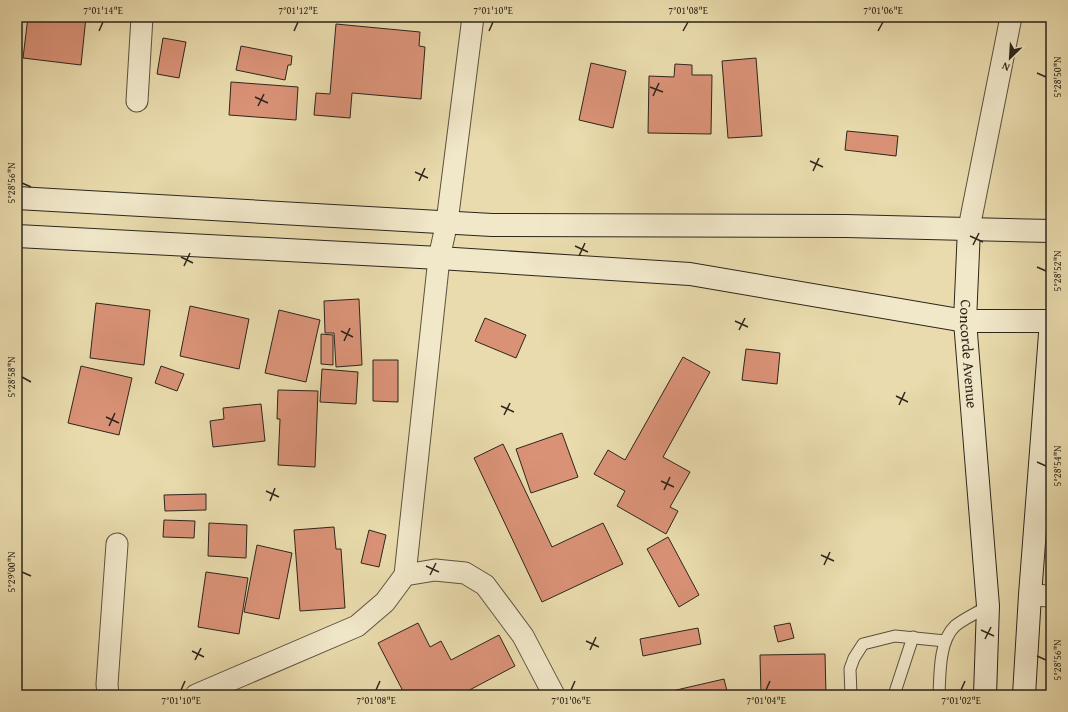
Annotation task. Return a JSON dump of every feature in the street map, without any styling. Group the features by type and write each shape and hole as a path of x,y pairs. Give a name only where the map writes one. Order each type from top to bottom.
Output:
{"street":[{"path":"137,101 142,17"},
{"path":"196,695 357,626 386,602 405,575 439,258 447,222 473,17"},
{"name":"Concorde Avenue","path":"985,695 988,606 966,321 969,228 1011,17"},
{"path":"17,198 507,225 846,226 1051,230"},
{"path":"17,236 439,258 690,274 966,321 1051,321 1030,595 1024,695"},
{"path":"108,695 107,684 117,544"},
{"path":"405,575 435,570 465,574 484,585 522,636 554,695"},
{"path":"1030,595 1051,596"}],"lane":[{"path":"939,695 940,667 945,641 955,626 988,606"},
{"path":"851,695 850,669 862,644 895,636 945,641"},
{"path":"894,695 913,637"}],"building":[{"path":"28,17 86,17 81,65 23,58"},
{"path":"336,24 420,32 419,46 425,47 421,99 352,93 350,118 314,115 316,93 330,94"},
{"path":"163,38 186,42 179,78 157,74"},
{"path":"241,46 292,56 291,65 288,65 285,80 236,70"},
{"path":"756,58 762,136 728,138 722,61"},
{"path":"591,63 626,71 613,128 579,120"},
{"path":"675,64 692,65 692,75 712,75 711,134 648,133 649,76 674,77"},
{"path":"231,82 298,87 296,120 229,115"},
{"path":"847,131 898,136 896,156 845,150"},
{"path":"359,299 362,365 336,367 334,333 325,333 324,301"},
{"path":"96,303 150,310 144,365 90,358"},
{"path":"190,306 249,319 239,369 180,356"},
{"path":"279,310 320,320 306,382 265,373"},
{"path":"485,318 526,335 516,358 475,341"},
{"path":"321,334 333,335 333,365 321,364"},
{"path":"746,349 780,353 777,384 742,380"},
{"path":"683,357 710,372 663,457 690,472 670,507 678,511 666,534 617,506 625,491 594,474 608,450 625,460"},
{"path":"373,360 398,360 398,402 373,401"},
{"path":"81,366 132,378 119,435 68,423"},
{"path":"161,366 184,374 177,391 155,383"},
{"path":"322,369 358,372 356,404 320,402"},
{"path":"278,390 318,391 315,467 278,465 280,419 277,419"},
{"path":"261,404 265,441 213,447 210,421 224,419 223,408"},
{"path":"562,433 578,477 531,493 516,449"},
{"path":"503,444 552,547 603,523 623,564 542,602 474,458"},
{"path":"206,494 206,510 165,511 164,495"},
{"path":"164,520 195,521 194,538 163,537"},
{"path":"209,523 247,525 246,558 208,556"},
{"path":"334,527 336,549 341,549 345,608 300,611 294,530"},
{"path":"369,530 386,535 379,567 361,563"},
{"path":"668,537 699,595 679,607 647,549"},
{"path":"257,545 292,553 279,619 244,612"},
{"path":"206,572 248,578 239,634 198,627"},
{"path":"418,623 430,647 441,641 451,660 499,635 515,666 460,695 405,695 378,643"},
{"path":"790,623 794,638 778,642 774,626"},
{"path":"698,628 701,644 643,656 640,639"},
{"path":"825,654 826,695 761,695 760,655"},
{"path":"724,679 728,695 659,695 659,694"}]}
